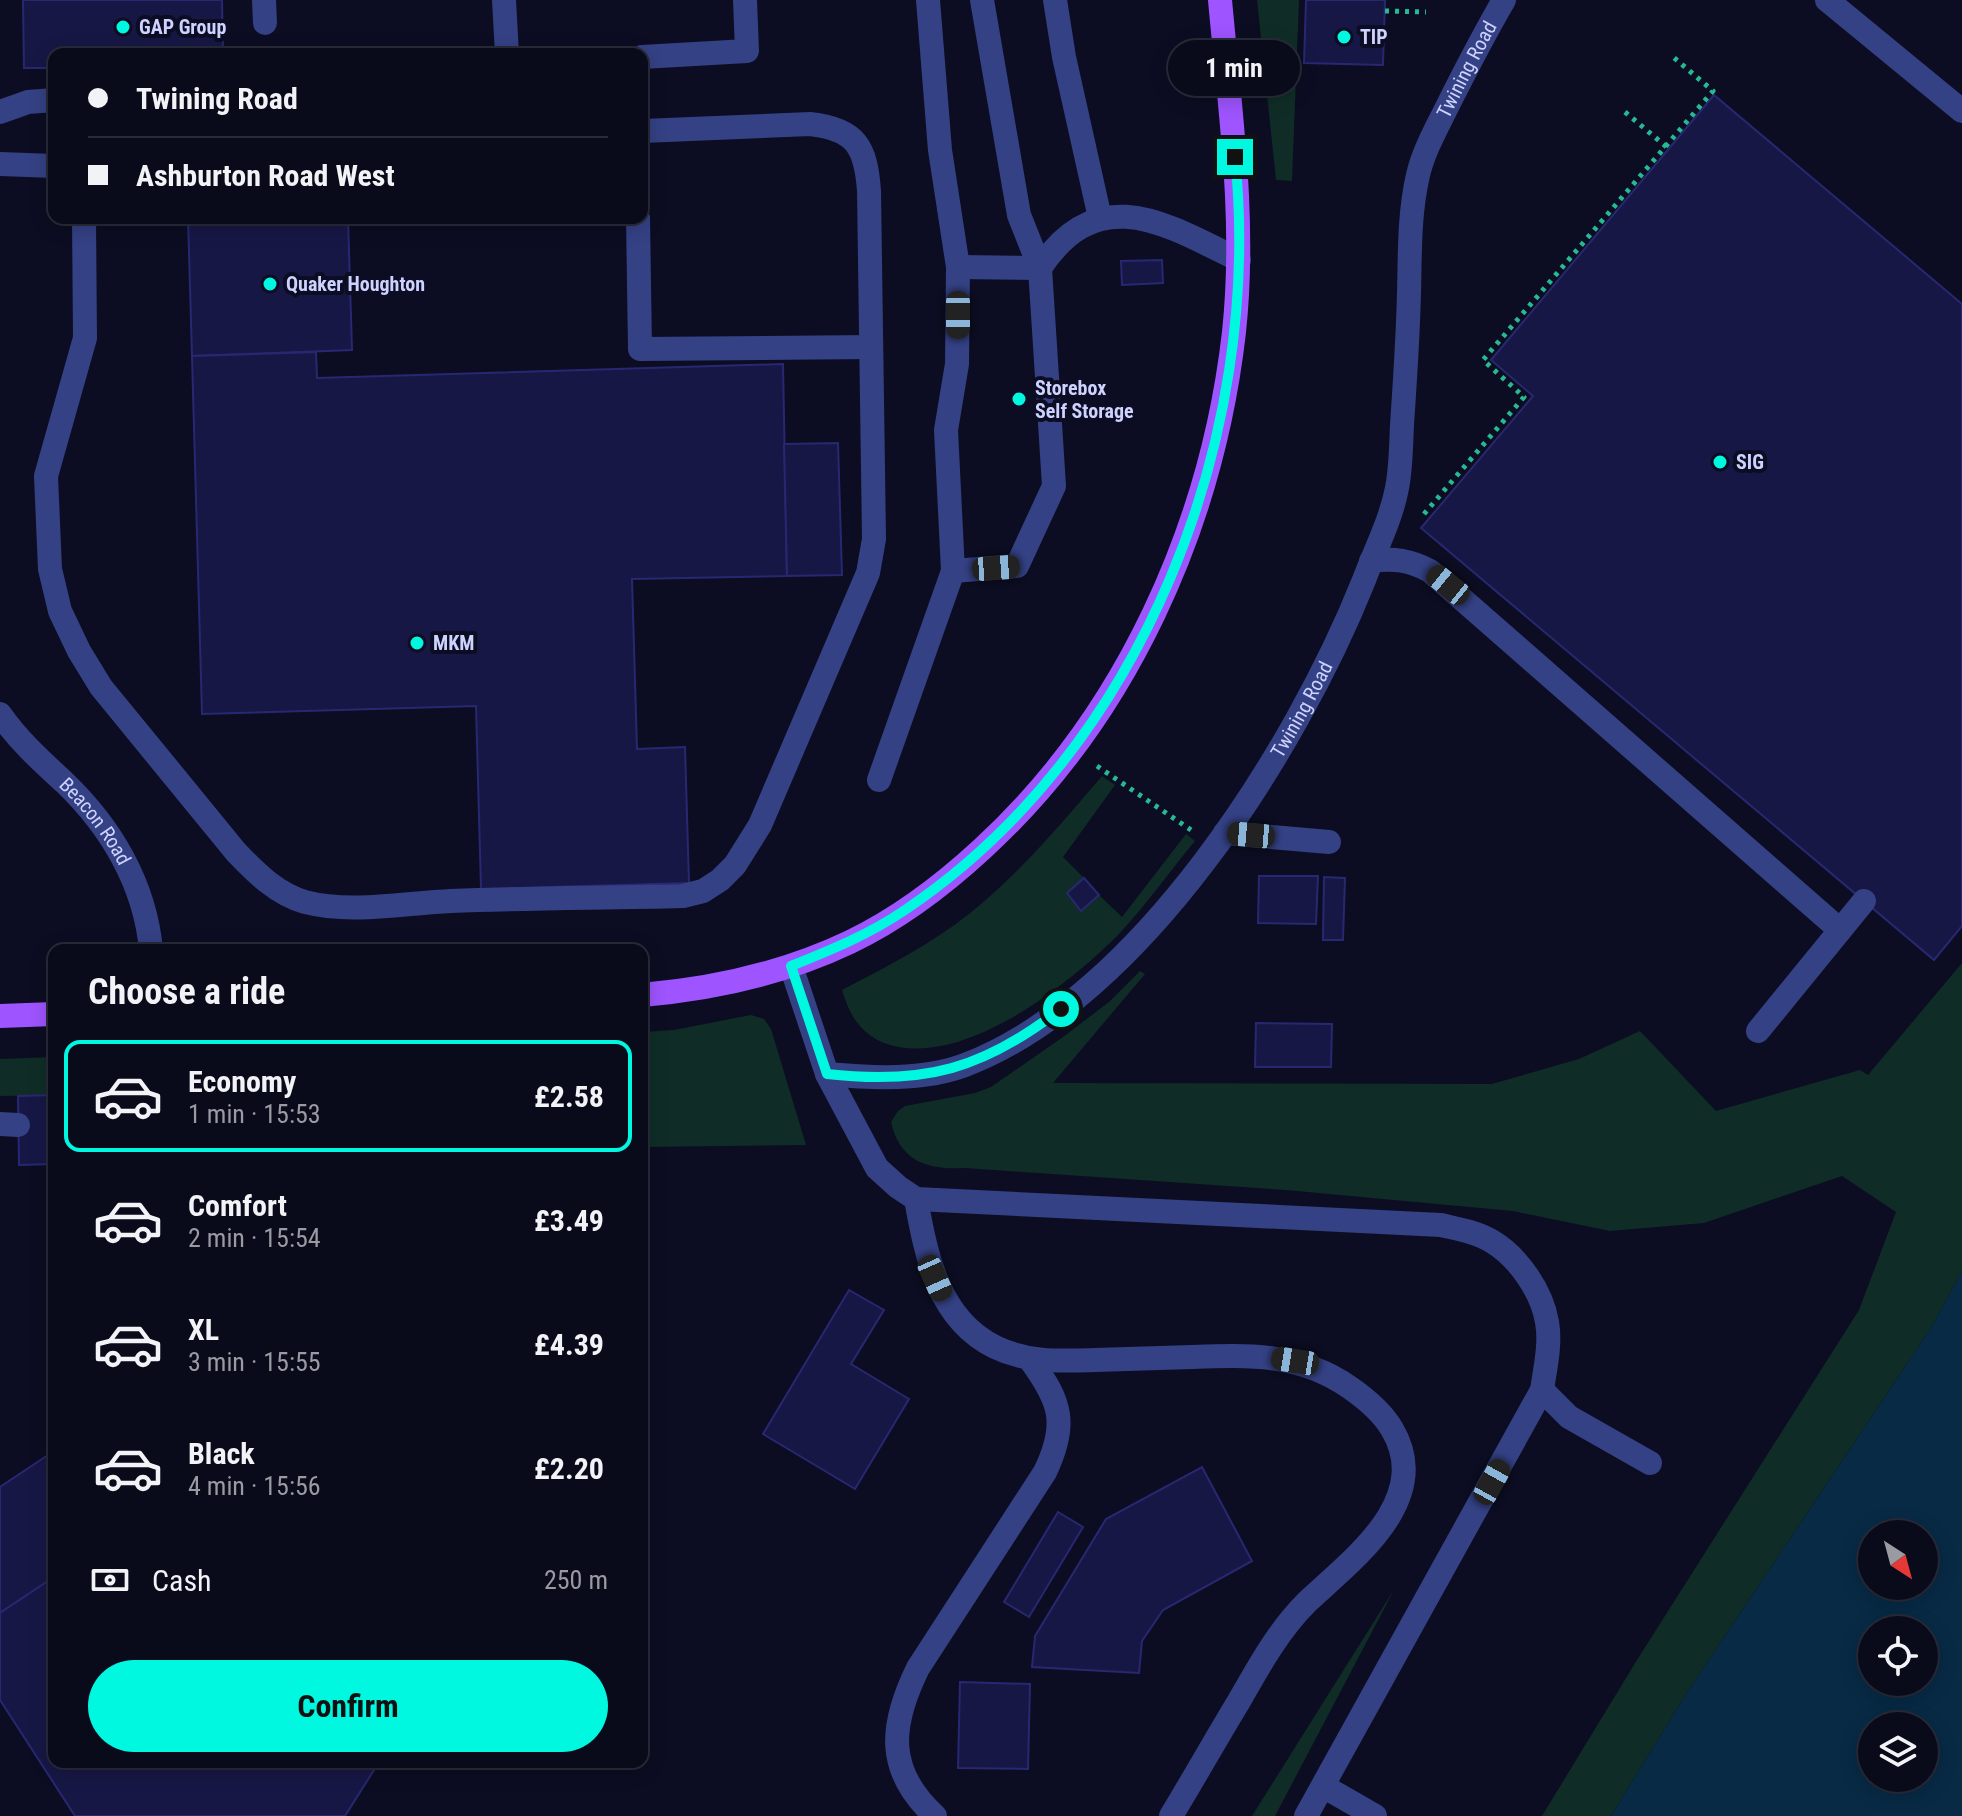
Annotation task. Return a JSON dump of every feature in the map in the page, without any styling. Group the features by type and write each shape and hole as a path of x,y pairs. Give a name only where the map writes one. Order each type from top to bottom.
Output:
{"main road":[{"path":"648,994 728,983 791,966 864,935 904,911 957,872 1003,829 1046,783 1116,685 1148,629 1194,511 1225,393 1239,260 1238,182 1220,0"},
{"path":"0,1016 48,1014"}],"street":[{"path":"504,0 507,48"},
{"path":"648,57 747,51 745,0"},
{"path":"879,780 953,571 946,430 957,364 958,267 940,150 928,0"},
{"path":"953,571 1017,566 1054,486 1040,268 1019,215 982,0"},
{"path":"1055,0 1064,57 1100,218"},
{"name":"Twining Road","path":"827,1074 859,1077 936,1073 969,1064 1012,1043 1077,997 1119,960 1171,904 1253,792 1309,698 1341,633 1392,508 1399,466 1410,237 1419,171 1477,45 1504,0"},
{"path":"1827,0 1962,111"},
{"path":"0,112 28,102 48,100"},
{"path":"84,224 85,338 46,476 50,569 60,611 101,687 236,852 257,874 278,889 302,901 331,907 683,896 703,891 735,865 760,825 868,573 874,539 867,163 851,136 831,126 810,124 648,131"},
{"path":"0,164 48,166"},
{"path":"1040,268 1054,248 1073,230 1100,218 1121,215 1143,219 1193,237 1239,260"},
{"path":"638,224 640,349 871,347"},
{"path":"958,267 1040,268"},
{"path":"1371,561 1406,560 1430,571 1840,930"},
{"name":"Beacon Road","path":"0,714 14,734 99,820 121,852 145,912 150,944"},
{"path":"1220,840 1329,842"},
{"path":"1758,1031 1864,901"},
{"path":"791,966 827,1074 877,1168 916,1199 1441,1225 1467,1230 1493,1242 1517,1263 1536,1291 1547,1323 1542,1390 1306,1816"},
{"path":"916,1199 935,1278 948,1307 967,1328 994,1347 1031,1361 1256,1355 1295,1361 1335,1377 1362,1396 1387,1421 1401,1445 1404,1468 1398,1498 1383,1527 1355,1559 1290,1619 1171,1816"},
{"path":"935,1816 916,1799 900,1767 897,1737 902,1700 918,1668 1045,1472 1055,1451 1060,1427 1057,1401 1031,1361"},
{"path":"1542,1390 1569,1417 1650,1463"},
{"path":"1323,1786 1375,1816"}],"path":[{"path":"1385,11 1426,12"},
{"path":"1392,508 1419,520 1524,397 1483,360 1713,91 1672,56"},
{"path":"1625,112 1667,148"},
{"path":"1072,749 1220,840"}],"green space":[{"path":"1257,0 1299,0 1292,181 1276,180"},
{"path":"1102,776 1115,785 1063,857 1084,878 1067,893 1081,910 1099,895 1122,917 1186,834 1195,841 1117,936 1046,996 987,1031 957,1042 927,1048 899,1047 869,1035 855,1020 842,990 924,945 969,914 1022,865"},
{"path":"1962,963 1962,1271 1931,1328 1686,1694 1611,1816 1542,1816 1859,1310 1896,1212 1842,1176 1704,1223 1610,1231 1513,1211 1286,1190 939,1167 909,1155 895,1136 891,1122 905,1106 975,1093 991,1087 1109,1002 1140,971 1145,974 1053,1083 1492,1084 1579,1059 1640,1031 1716,1111 1860,1070 1868,1075"},
{"path":"751,1015 764,1019 771,1029 806,1145 648,1147 648,1032 674,1030"},
{"path":"48,1057 48,1095 0,1096 0,1059"},
{"path":"1395,1588 1275,1816 1252,1816"}],"water":[{"path":"1962,1271 1962,1816 1611,1816 1686,1694 1931,1328"}],"building":[{"name":"GAP Group","path":"23,0 222,0 223,48 48,48 48,68 24,68"},
{"name":"TIP","path":"1306,0 1385,0 1383,65 1304,63"},
{"name":"SIG","path":"1714,95 1962,304 1962,926 1934,960 1421,528 1533,396 1491,360"},
{"name":"Quaker Houghton","path":"188,224 348,224 352,350 192,356"},
{"path":"1162,260 1163,283 1122,285 1121,261"},
{"name":"MKM","path":"316,352 317,378 783,364 787,576 632,579 637,749 685,747 689,883 481,889 476,706 202,714 192,356"},
{"path":"838,443 842,575 787,576 784,444"},
{"path":"1259,876 1318,876 1316,924 1258,923"},
{"path":"1324,877 1345,878 1343,940 1323,940"},
{"path":"1084,878 1099,895 1081,911 1067,893"},
{"path":"1256,1023 1332,1024 1331,1067 1255,1067"},
{"path":"48,1095 48,1164 19,1165 18,1096"},
{"path":"849,1290 884,1310 851,1364 909,1399 855,1489 763,1434"},
{"path":"48,1455 48,1581 0,1613 0,1487"},
{"path":"1202,1467 1252,1561 1163,1610 1142,1641 1139,1673 1032,1667 1035,1636 1106,1519"},
{"path":"1058,1512 1083,1527 1029,1617 1004,1602"},
{"path":"48,1581 48,1768 375,1768 345,1816 75,1816 0,1700 0,1613"},
{"path":"960,1682 1030,1684 1028,1769 958,1768"}],"place":[{"name":"GAP Group","path":"123,27"},
{"name":"TIP","path":"1344,37"},
{"name":"Quaker Houghton","path":"270,284"},
{"name":"Storebox Self Storage","path":"1019,399"},
{"name":"SIG","path":"1720,462"},
{"name":"MKM","path":"417,643"}],"route":[{"path":"1061,1009 1012,1043 953,1070 901,1076 827,1074 791,966 850,942 904,911 957,872 1003,829 1046,783 1084,733 1148,629 1194,511 1225,393 1239,260 1235,157"}]}
